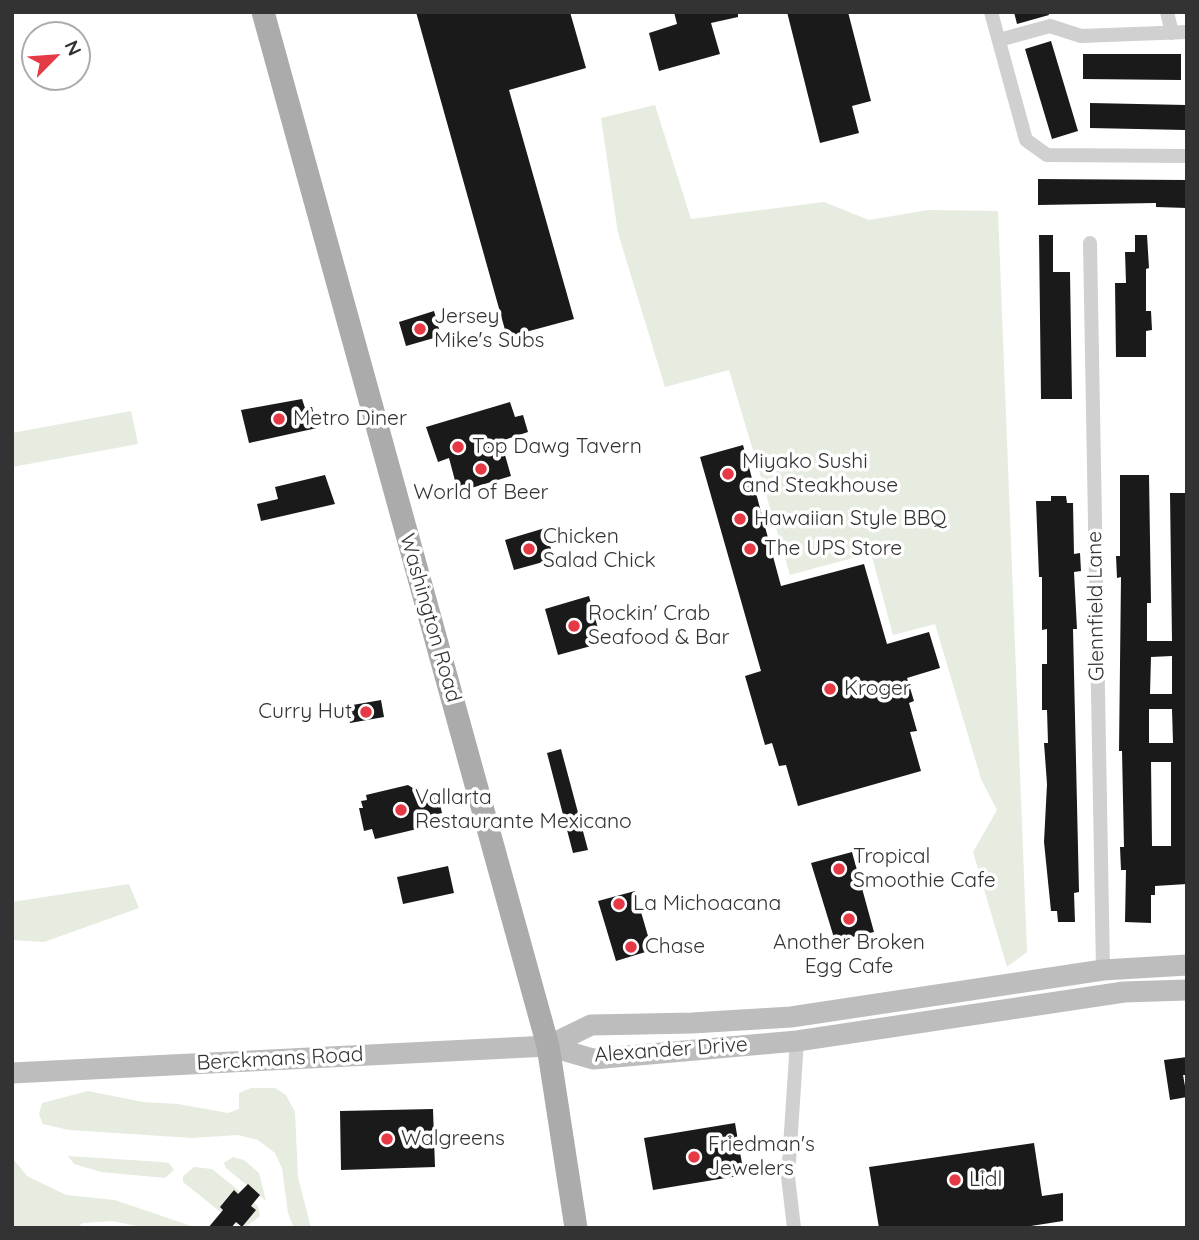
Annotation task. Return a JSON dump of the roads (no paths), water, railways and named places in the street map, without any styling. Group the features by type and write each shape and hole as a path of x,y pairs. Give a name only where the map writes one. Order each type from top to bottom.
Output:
{"main road":[{"name":"Washington Road","path":"268,13 548,1046 576,1228"},
{"name":"Alexander Drive","path":"548,1046 591,1025 791,1017 1103,970 1187,965"},
{"name":"Alexander Drive","path":"548,1046 593,1059 797,1041 1124,992 1187,990"},
{"name":"Berckmans Road","path":"12,1073 548,1046"}],"street":[{"path":"990,12 1026,140 1047,155 1187,156"},
{"path":"999,40 1050,26 1081,36 1179,32 1167,12"},
{"name":"Glennfield Lane","path":"1090,243 1103,970"},
{"path":"794,1228 788,1177 797,1041"}],"place":[{"name":"Jersey Mike's Subs","path":"420,329"},
{"name":"Metro Diner","path":"279,419"},
{"name":"Top Dawg Tavern","path":"458,447"},
{"name":"World of Beer","path":"481,469"},
{"name":"Miyako Sushi and Steakhouse","path":"728,474"},
{"name":"Hawaiian Style BBQ","path":"740,519"},
{"name":"Chicken Salad Chick","path":"529,549"},
{"name":"The UPS Store","path":"750,549"},
{"name":"Rockin' Crab Seafood & Bar","path":"574,626"},
{"name":"Kroger","path":"830,689"},
{"name":"Curry Hut","path":"366,712"},
{"name":"Vallarta Restaurante Mexicano","path":"401,810"},
{"name":"Tropical Smoothie Cafe","path":"839,869"},
{"name":"La Michoacana","path":"619,904"},
{"name":"Another Broken Egg Cafe","path":"849,919"},
{"name":"Chase","path":"631,947"},
{"name":"Walgreens","path":"387,1139"},
{"name":"Friedman's Jewelers","path":"694,1157"},
{"name":"Lidl","path":"955,1180"}]}
